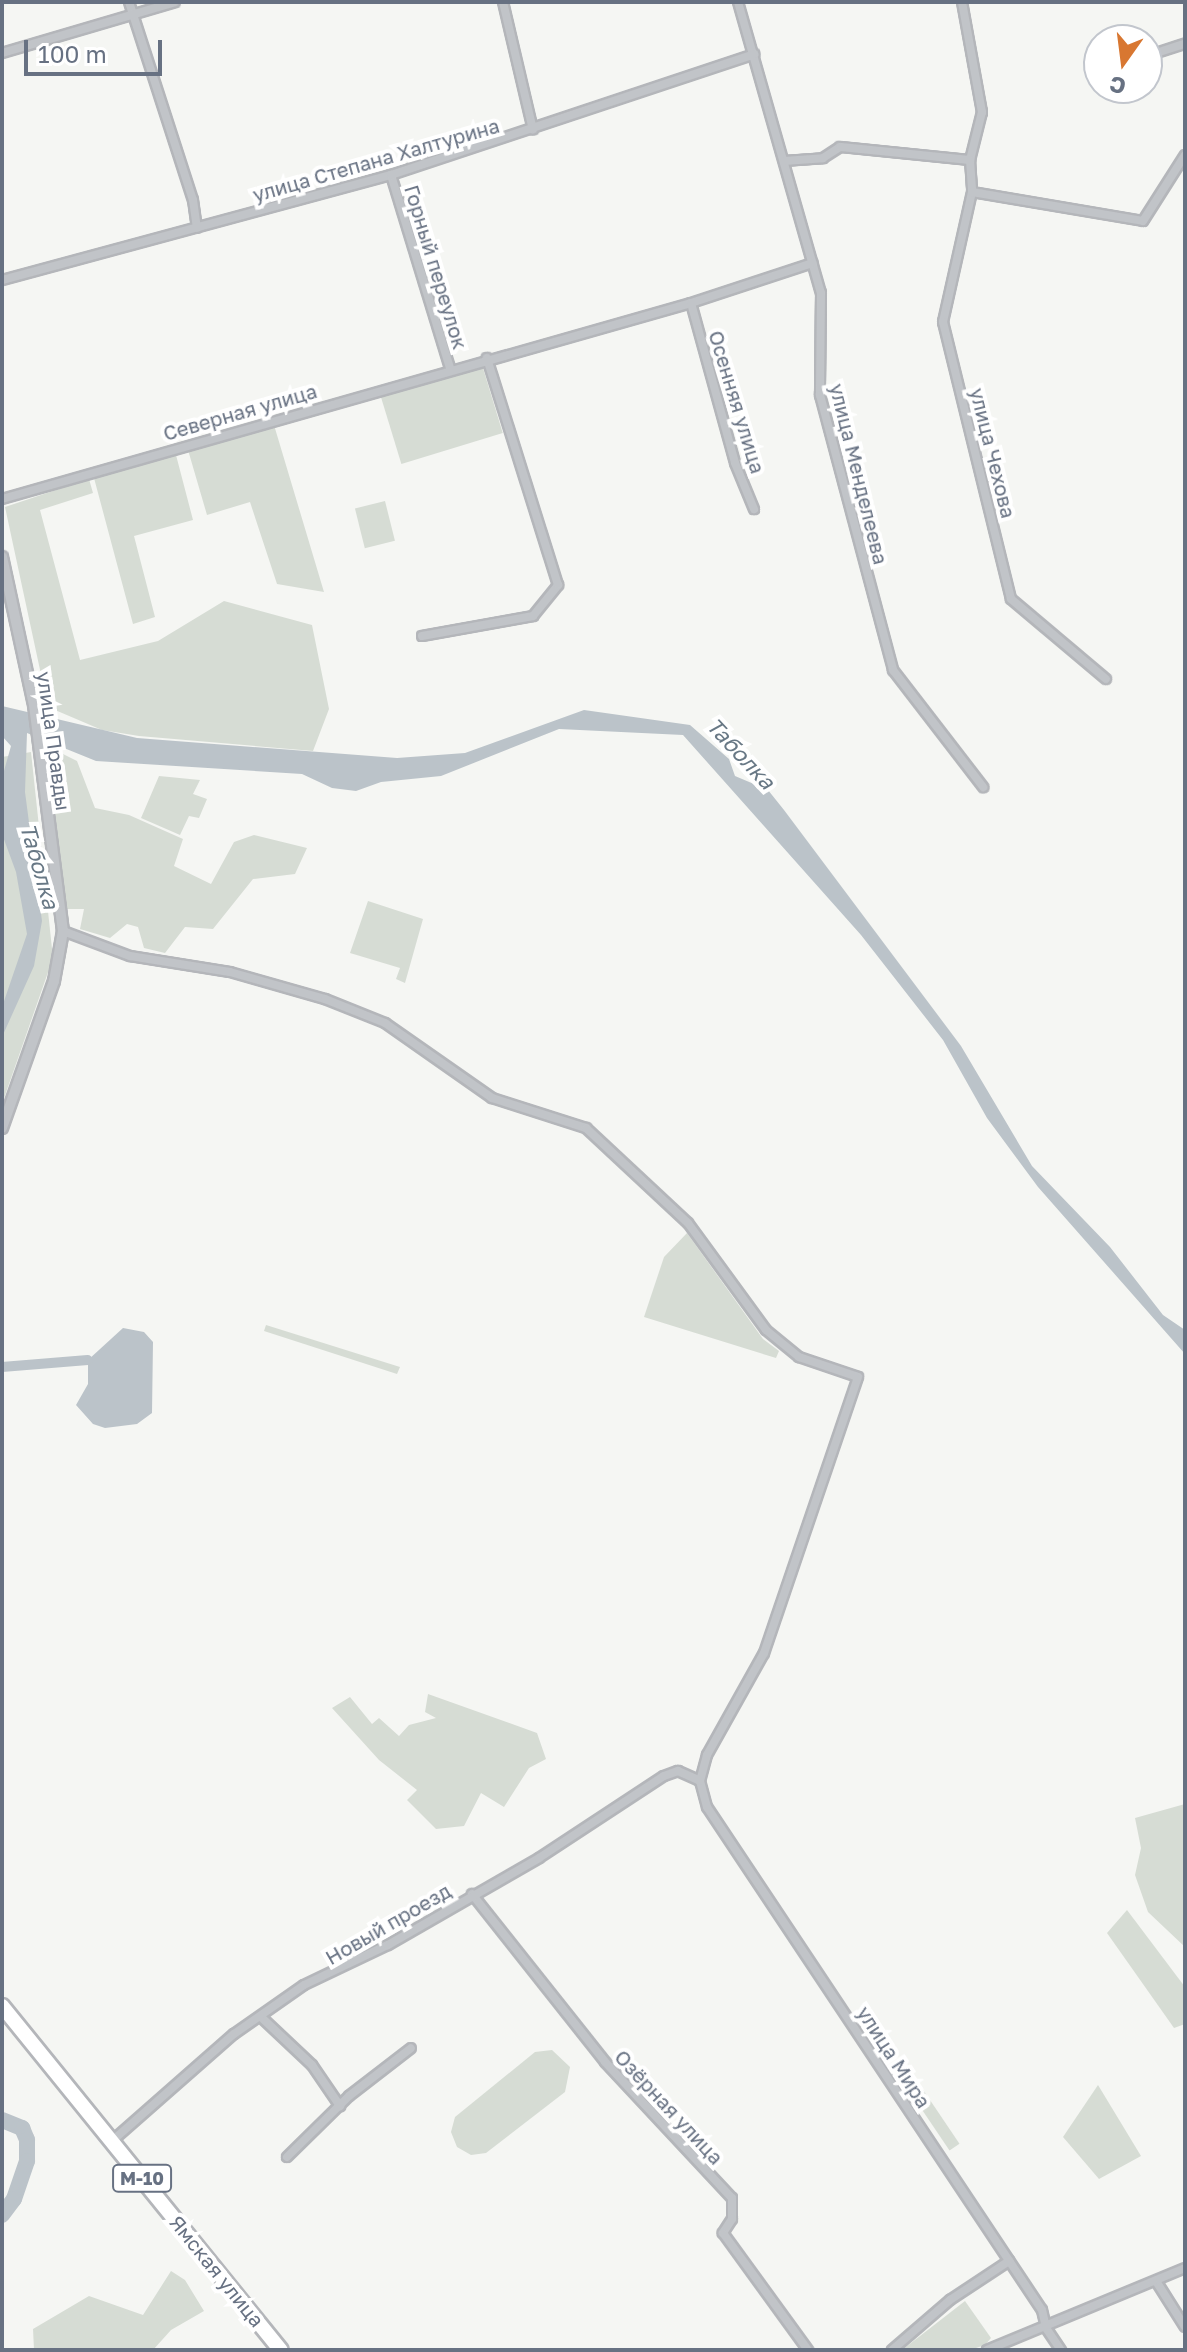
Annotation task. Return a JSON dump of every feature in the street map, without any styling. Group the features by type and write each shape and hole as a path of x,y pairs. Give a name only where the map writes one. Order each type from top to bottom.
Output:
{"highway":[{"name":"Ямская улица","path":"2,2006 281,2350"}],"street":[{"path":"129,2 193,200 197,228"},
{"path":"2,53 175,2"},
{"path":"503,2 533,130"},
{"name":"улица Менделеева","path":"738,2 821,293 820,395 893,670 983,787"},
{"name":"улица Чехова","path":"962,2 982,112 970,160 972,192 943,322 1011,599 1106,679"},
{"path":"1163,51 1185,44"},
{"name":"улица Степана Халтурина","path":"2,280 391,175 754,54"},
{"path":"784,161 823,158 840,147 970,160"},
{"path":"972,192 1143,221 1185,155"},
{"name":"Горный переулок","path":"391,175 450,368"},
{"name":"Северная улица","path":"2,499 450,368 691,303 813,263"},
{"name":"Осенняя улица","path":"691,303 735,463 754,509"},
{"path":"422,636 533,616 558,585 487,358"},
{"name":"улица Правды","path":"2,557 34,705 63,931 54,981 2,1128"},
{"path":"63,931 130,956 230,972 325,999 385,1023 492,1098 586,1128 688,1223 766,1330 799,1357 858,1377 764,1653 707,1755 700,1781"},
{"name":"Новый проезд","path":"112,2141 234,2034 304,1985 332,1976 539,1858 664,1776 678,1771 700,1781"},
{"name":"улица Мира","path":"700,1781 707,1807 1042,2310 1046,2328 1061,2350"},
{"name":"Озёрная улица","path":"472,1894 605,2062 732,2198 732,2219 723,2233 808,2350"},
{"path":"261,2017 312,2065 340,2106"},
{"path":"287,2157 340,2106 411,2048"},
{"path":"892,2350 950,2300 1009,2261"},
{"path":"987,2350 1185,2268"},
{"path":"1156,2281 1185,2327"}],"shaded area":[{"path":"482,365 503,433 401,464 381,396"},
{"path":"274,425 324,592 277,584 250,502 207,515 188,450"},
{"path":"176,455 193,520 134,536 155,617 133,624 94,478"},
{"path":"89,479 93,493 40,510 80,660 158,641 224,601 312,625 329,709 313,751 102,730 48,707 5,507"},
{"path":"385,501 395,541 365,548 355,508"},
{"path":"2,706 137,738 397,758 465,753 584,710 690,725 729,759 735,776 768,790 784,810 961,1046 1032,1166 1110,1247 1163,1315 1185,1330 1185,1354 1038,1187 987,1118 943,1040 861,935 683,735 559,729 441,776 381,782 356,791 332,788 302,774 96,761 27,733 25,792 42,921 34,966 2,1037 2,1007 27,934 16,872 2,834 2,778 11,746 2,736"},
{"path":"49,747 77,761 95,808 129,815 183,839 174,866 211,884 234,842 254,835 307,848 295,874 253,879 213,929 185,927 165,953 144,948 138,927 127,924 110,938 80,929 84,909 64,909 45,754"},
{"path":"31,752 53,958 2,1104 2,757"},
{"path":"159,776 200,780 193,794 207,799 199,818 189,816 180,835 141,818"},
{"path":"368,901 423,919 405,983 396,979 400,968 350,953"},
{"path":"687,1233 763,1339 779,1351 776,1358 644,1317 664,1257"},
{"path":"266,1325 400,1367 397,1374 264,1331"},
{"path":"123,1328 144,1332 153,1342 152,1413 137,1424 105,1428 93,1424 76,1405 88,1384 88,1360"},
{"path":"428,1694 537,1733 546,1759 529,1768 504,1807 481,1793 464,1826 436,1829 407,1800 417,1790 379,1760 332,1708 350,1697 372,1724 379,1718 399,1736 409,1725 436,1718 425,1712"},
{"path":"1185,1804 1185,1947 1148,1912 1135,1875 1141,1848 1135,1818"},
{"path":"1127,1910 1185,1987 1185,2024 1174,2028 1107,1933"},
{"path":"552,2050 570,2067 565,2092 486,2153 471,2155 457,2147 451,2132 455,2117 535,2052"},
{"path":"903,2060 959,2144 950,2150 893,2067"},
{"path":"1098,2085 1141,2156 1099,2179 1063,2137"},
{"path":"171,2271 185,2280 204,2311 171,2330 153,2350 34,2350 33,2329 89,2296 143,2315"},
{"path":"965,2301 991,2338 985,2345 970,2350 902,2350"}],"waterway":[{"path":"2,1367 88,1360"},
{"path":"2,2120 22,2128 27,2140 27,2161 14,2199 2,2215"}],"water label":[{"name":"Таболка","path":"741,753"},
{"name":"Таболка","path":"40,866"}]}
